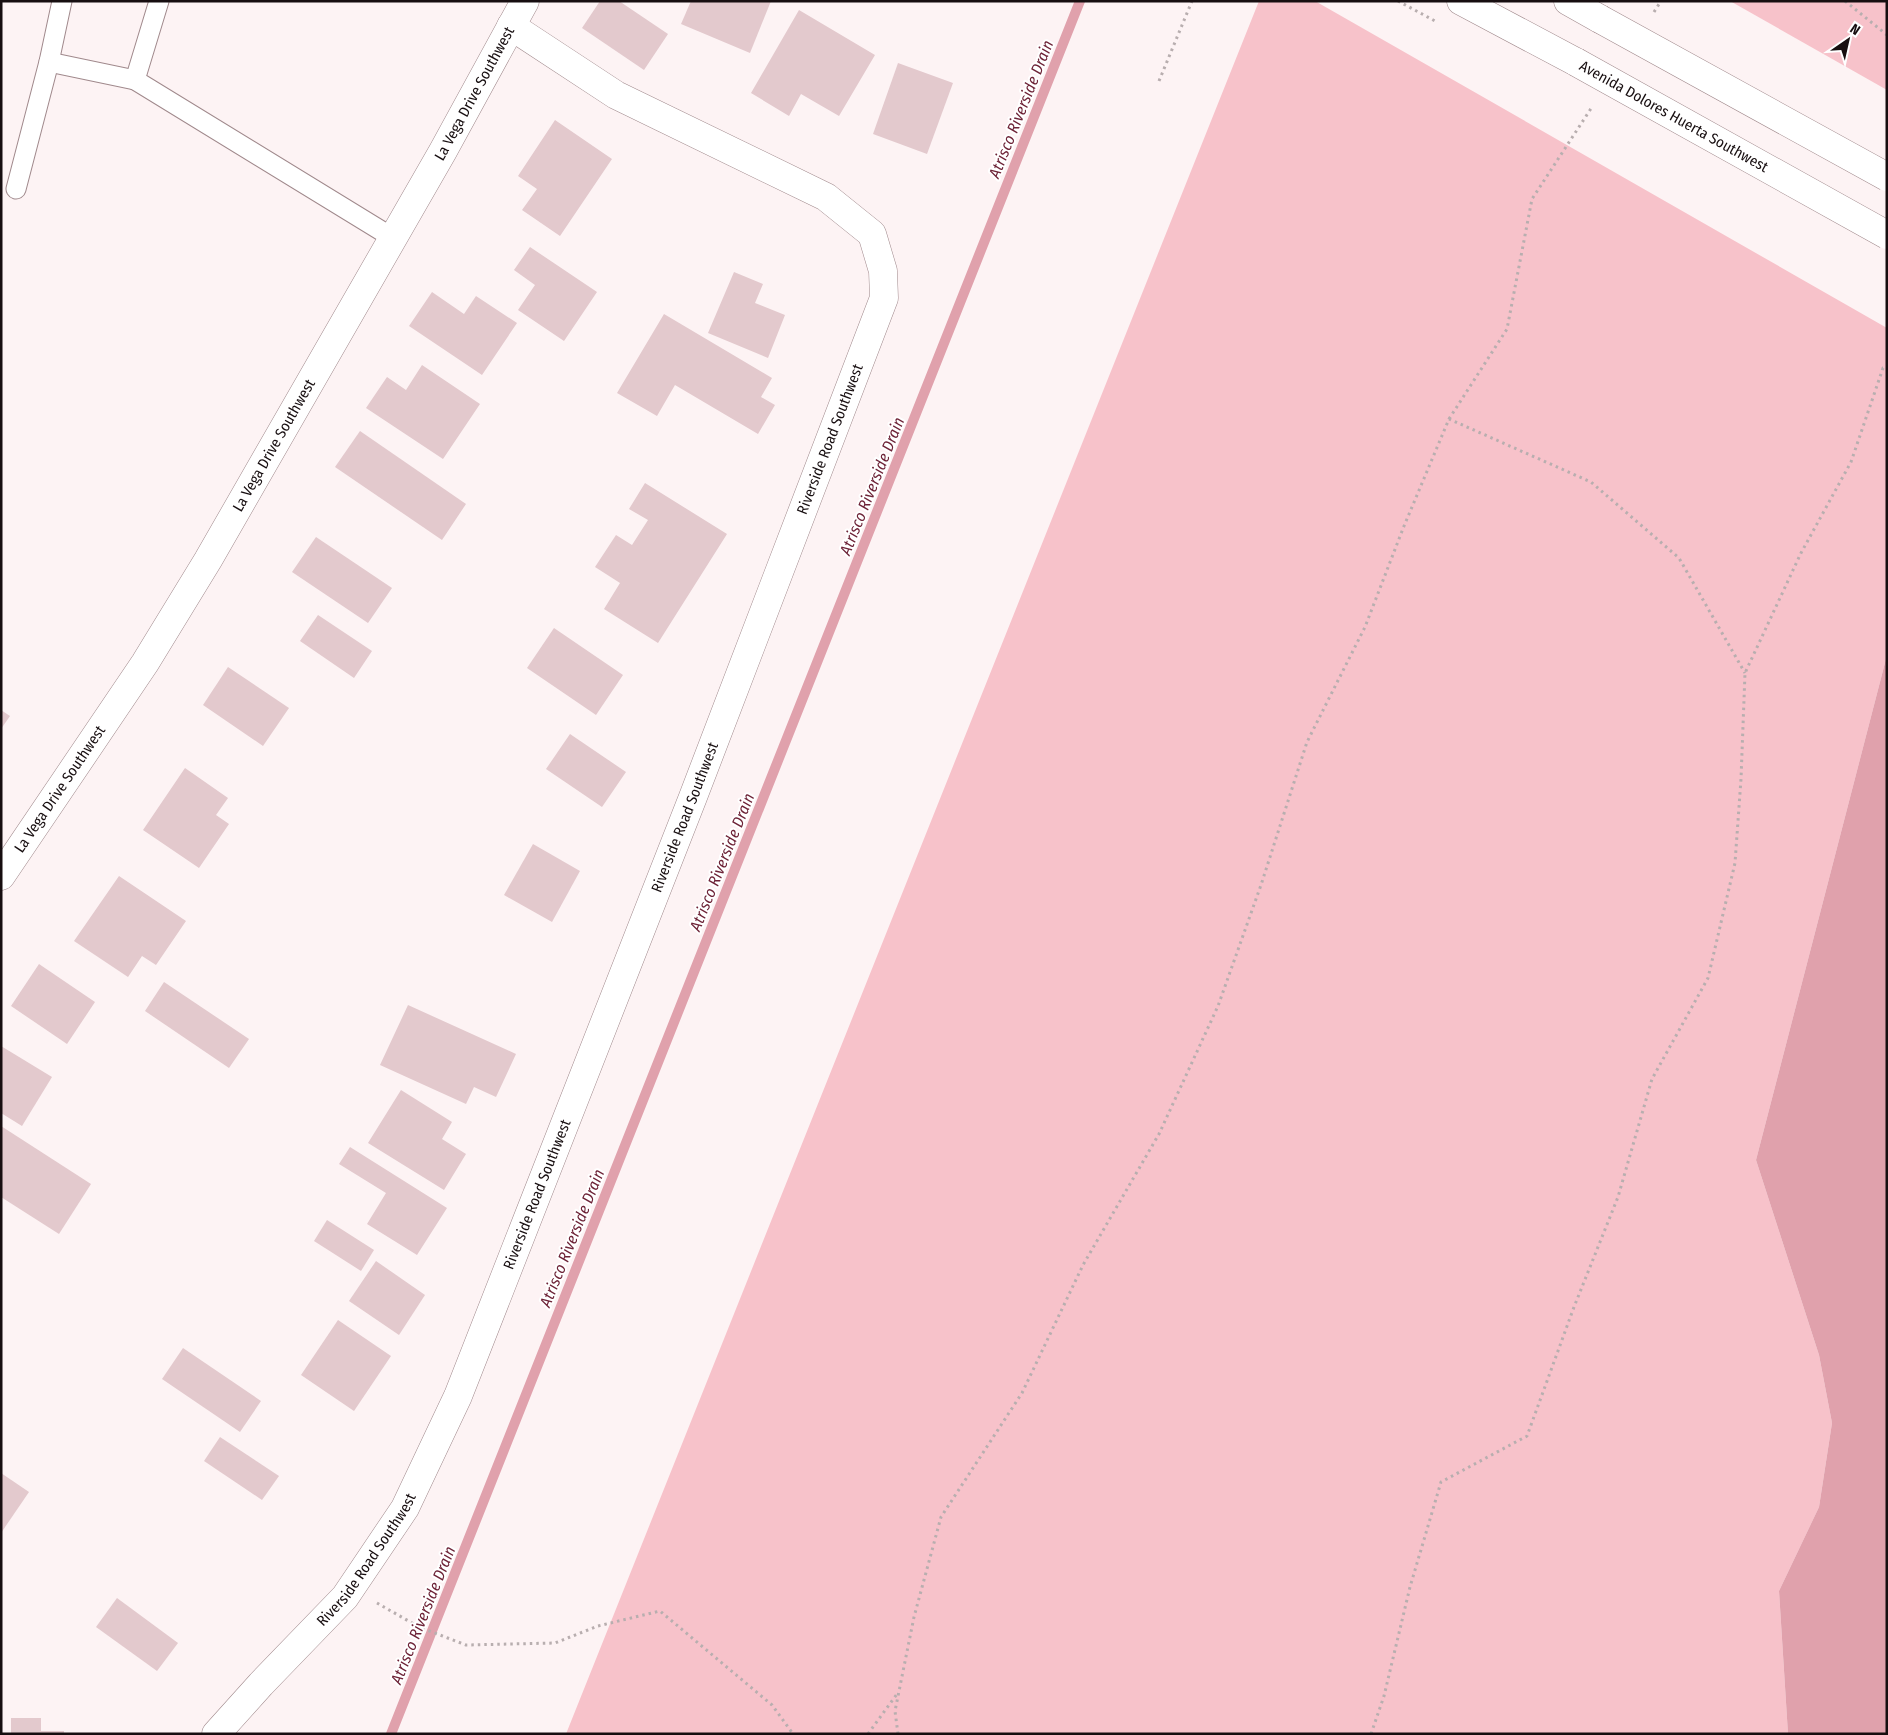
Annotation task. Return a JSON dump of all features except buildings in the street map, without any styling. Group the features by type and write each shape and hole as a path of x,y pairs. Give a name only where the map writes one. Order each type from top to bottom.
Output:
{"street":[{"name":"La Vega Drive Southwest","path":"4,864 145,663 208,560 444,151 525,1"},
{"name":"Avenida Dolores Huerta Southwest","path":"1461,1 1576,62 1887,235"},
{"path":"1568,1 1887,177"},
{"name":"Riverside Road Southwest","path":"216,1734 261,1684 345,1597 405,1508 458,1396 693,797 884,298 883,272 872,234 826,197 616,95 511,26"}],"lane":[{"path":"16,189 49,62 62,1"},
{"path":"135,80 159,1"},
{"path":"49,62 135,80 393,238"}],"path":[{"path":"1159,81 1192,1"},
{"path":"1650,18 1661,1"},
{"path":"1846,1 1887,35"},
{"path":"898,1734 895,1710 914,1617 941,1517 1022,1393 1083,1265 1160,1134 1218,1006 1261,885 1307,742 1365,627 1448,419 1507,329 1532,199 1597,100"},
{"path":"1371,1734 1384,1696 1410,1587 1441,1482 1527,1436 1574,1306 1618,1197 1652,1078 1708,978 1735,863 1741,779 1744,673 1801,554 1851,462 1883,368 1887,366"},
{"path":"1448,419 1591,482 1679,558 1744,673"},
{"path":"351,1588 418,1627 466,1645 555,1643 598,1626 660,1611 772,1705 794,1734"},
{"path":"868,1734 899,1692"}],"shaded area":[{"path":"1259,1 1315,1 1887,328 1887,655 1756,1160 1819,1355 1832,1423 1819,1507 1779,1591 1788,1734 566,1734"},
{"path":"1730,1 1887,1 1887,90"},
{"path":"1887,655 1887,1734 1788,1734 1779,1591 1819,1507 1832,1423 1819,1355 1756,1160"}],"waterway":[{"name":"Atrisco Riverside Drain","path":"391,1734 1080,1"}]}
